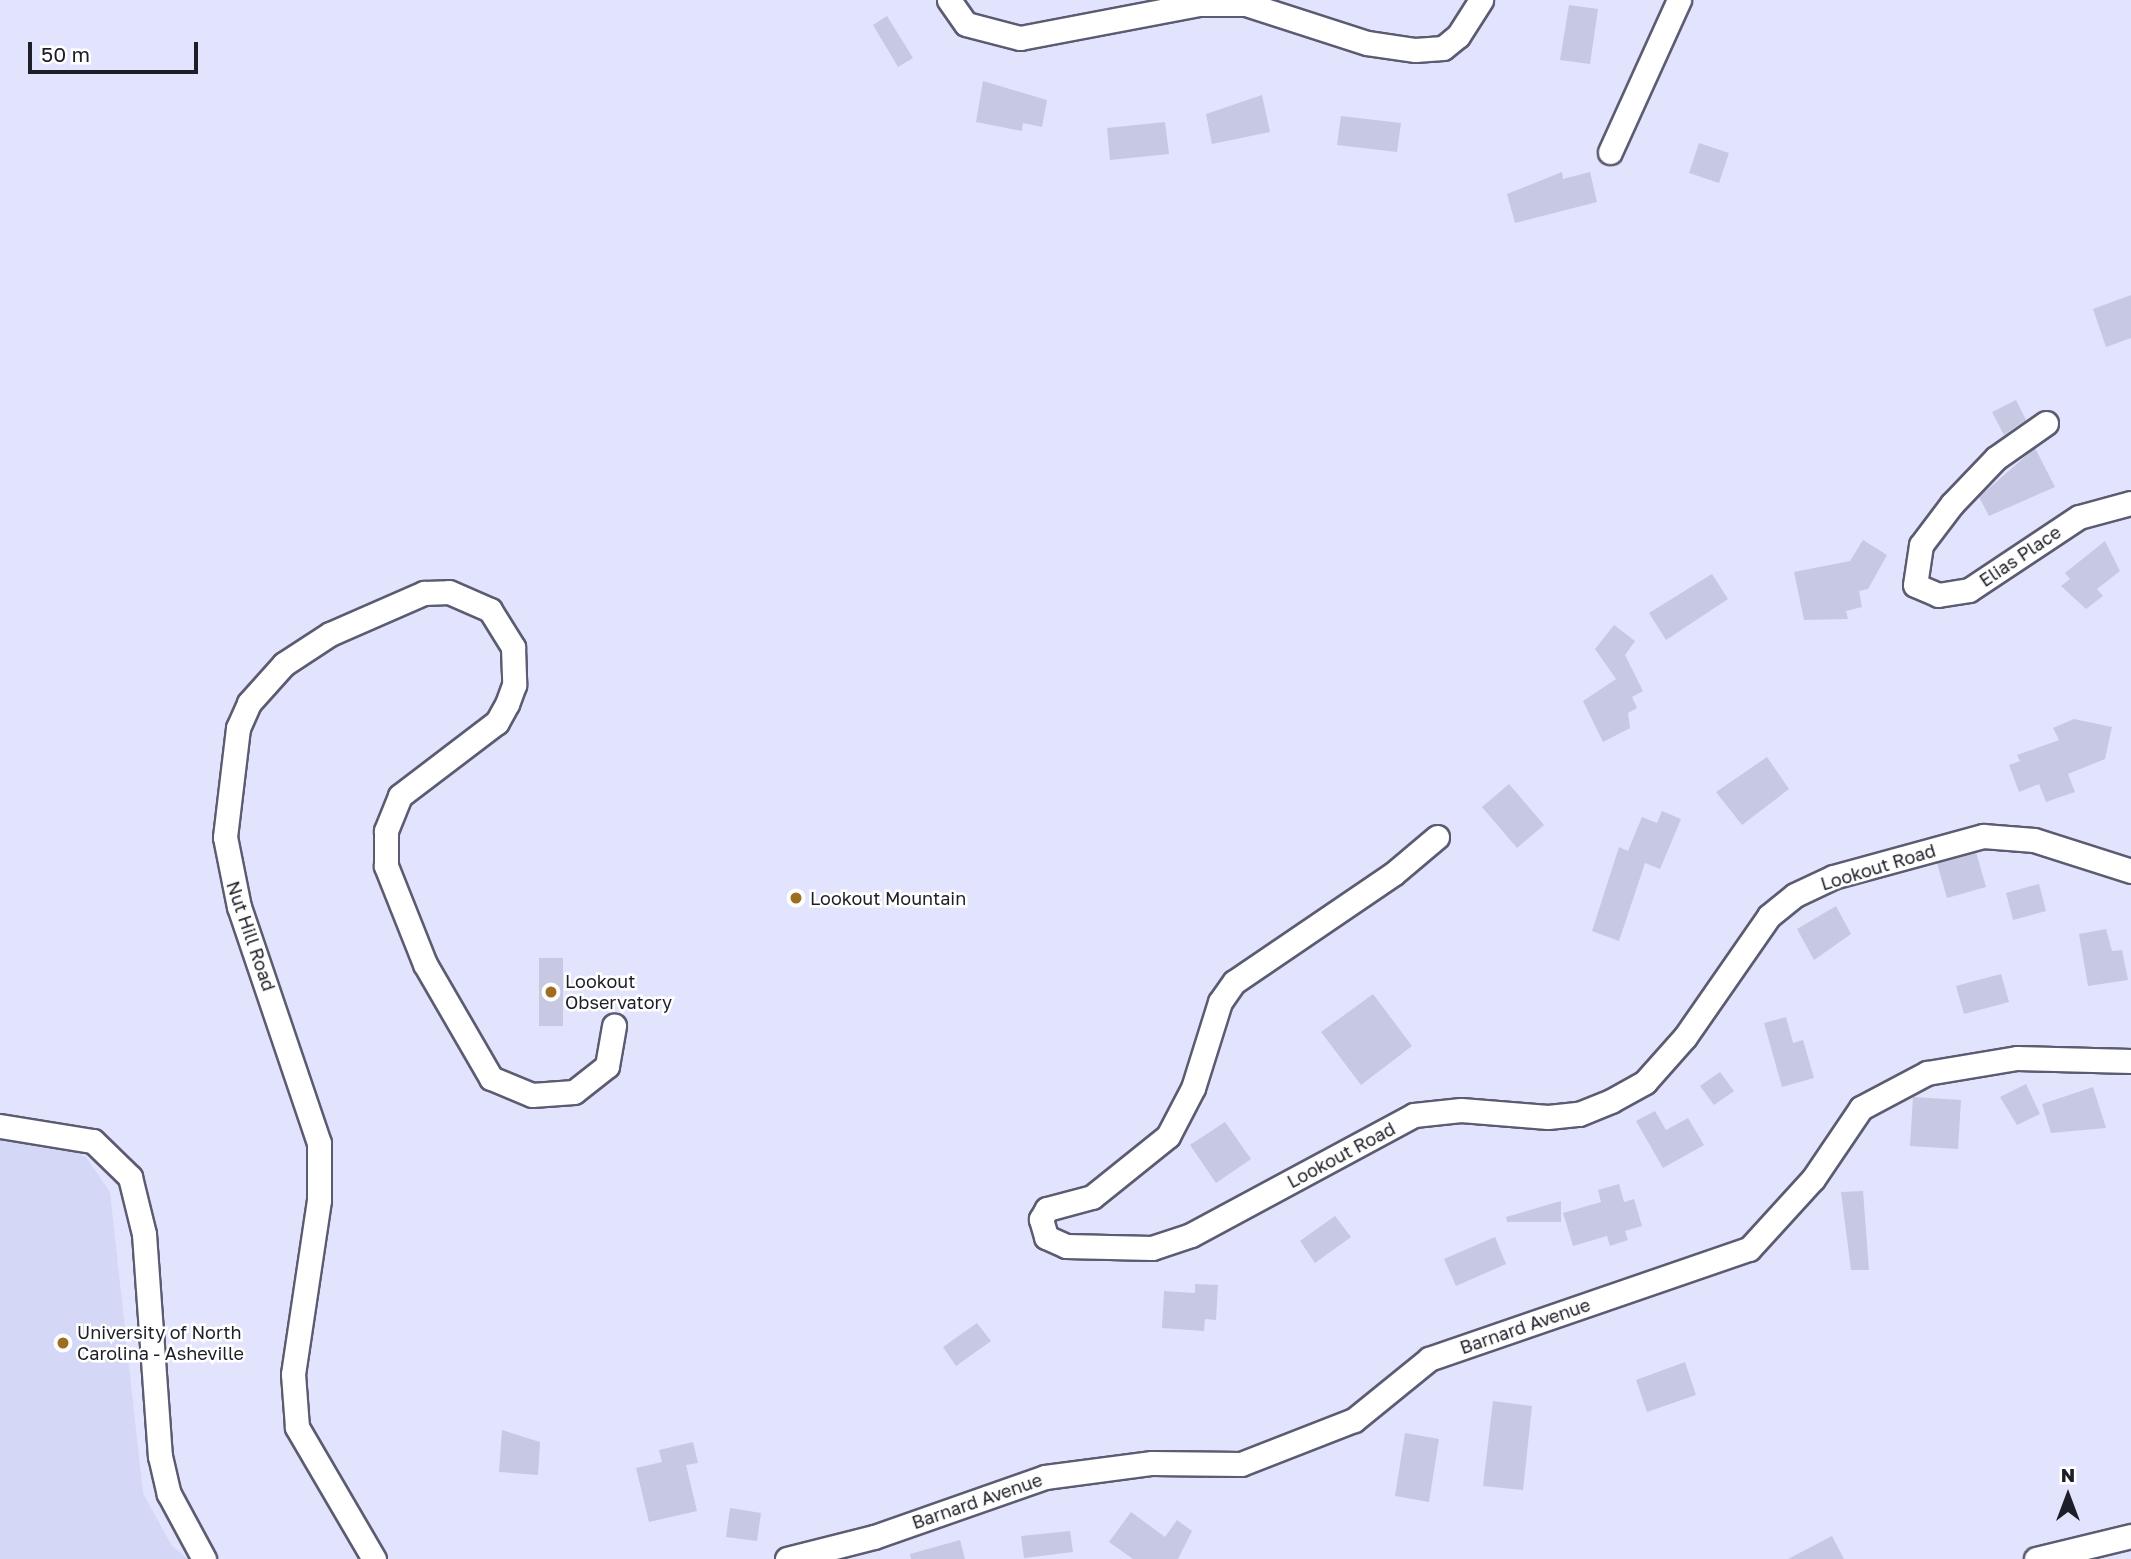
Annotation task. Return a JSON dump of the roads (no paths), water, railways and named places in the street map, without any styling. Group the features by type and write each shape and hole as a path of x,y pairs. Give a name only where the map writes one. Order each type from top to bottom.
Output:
{"street":[{"path":"949,0 966,23 1020,38 1198,4 1246,4 1367,43 1415,50 1451,42 1481,0"},
{"path":"1610,152 1679,0"},
{"name":"Elias Place","path":"2046,423 1996,458 1952,504 1921,545 1915,585 1938,595 1969,590 2079,517 2131,503"},
{"name":"Nut Hill Road","path":"374,1559 353,1514 296,1427 293,1374 318,1200 319,1143 239,908 225,837 238,729 249,703 284,664 330,634 424,593 449,592 490,610 513,647 514,685 507,704 497,722 400,796 386,831 386,866 425,964 491,1077 532,1095 574,1092 607,1066 614,1027"},
{"name":"Lookout Road","path":"1437,836 1393,874 1234,982 1220,1002 1193,1088 1168,1136 1092,1197 1047,1209 1041,1219 1046,1237 1066,1246 1152,1248 1191,1235 1414,1115 1461,1110 1579,1114 1611,1101 1645,1082 1685,1037 1769,916 1833,877 1983,836 2034,840 2131,871"},
{"name":"Barnard Avenue","path":"787,1559 874,1537 1045,1477 1152,1463 1241,1464 1354,1420 1429,1359 1749,1249 1813,1179 1861,1108 1927,1073 2017,1058 2131,1060"},
{"path":"0,1126 93,1141 130,1177 144,1234 160,1455 169,1494 205,1559"},
{"path":"2036,1559 2131,1536"}],"place":[{"name":"Lookout Mountain","path":"796,898"},
{"name":"Lookout Observatory","path":"551,992"},
{"name":"University of North Carolina - Asheville","path":"63,1343"}]}
